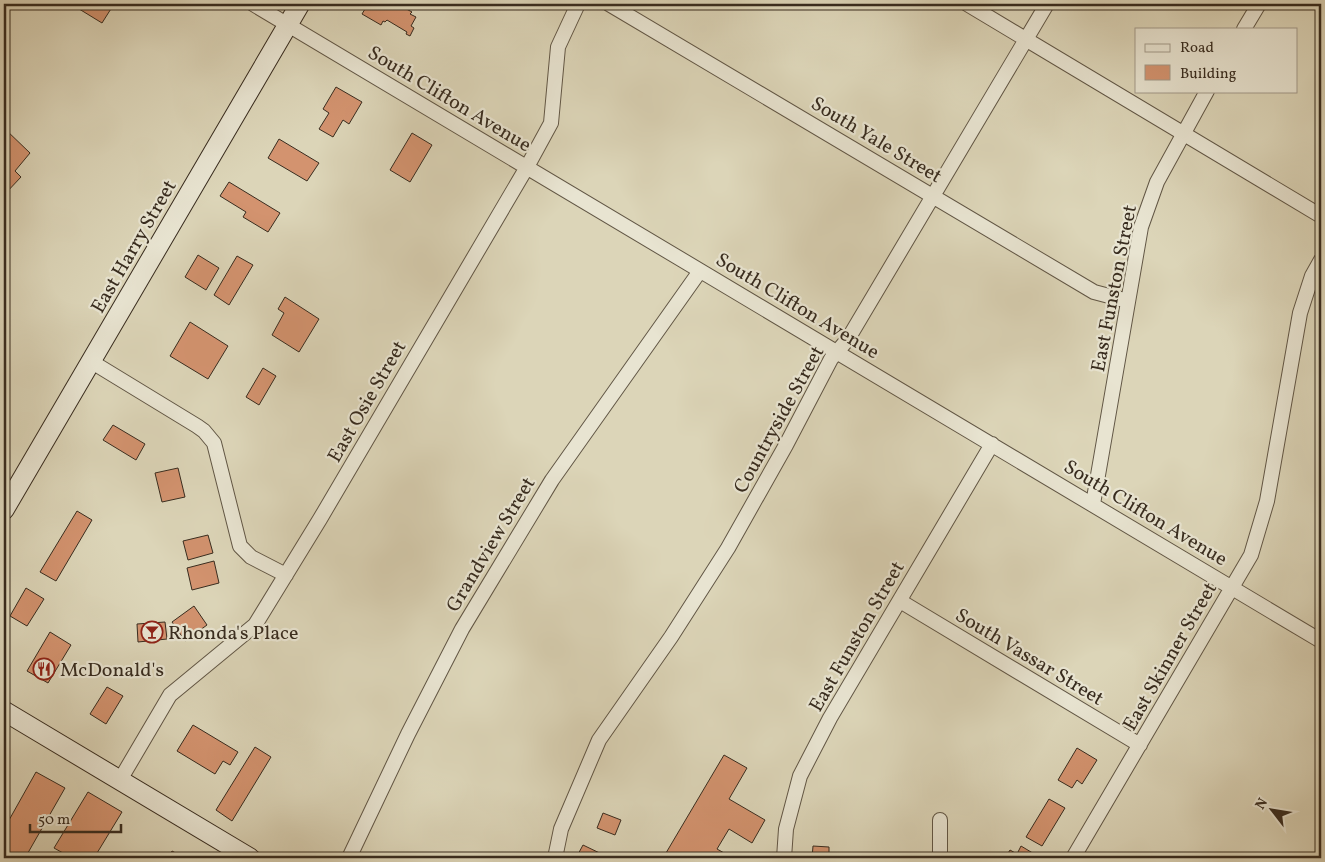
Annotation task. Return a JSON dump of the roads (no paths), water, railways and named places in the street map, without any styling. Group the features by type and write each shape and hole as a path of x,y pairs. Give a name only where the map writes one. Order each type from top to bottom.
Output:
{"main road":[{"name":"East Harry Street","path":"4,510 300,4"},
{"path":"4,711 250,858"}],"street":[{"name":"South Clifton Avenue","path":"253,4 1321,641"},
{"name":"East Osie Street","path":"120,780 170,695 256,625 527,167 551,123 558,47 578,4"},
{"name":"South Yale Street","path":"609,4 1094,292 1128,301"},
{"path":"967,4 1321,216"},
{"name":"Countryside Street","path":"555,858 561,829 599,740 671,637 728,548 786,445 831,359 848,339 1047,4"},
{"path":"1245,28 1259,4"},
{"name":"East Funston Street","path":"1093,504 1141,227 1157,182 1206,92"},
{"name":"East Skinner Street","path":"1072,858 1251,555 1267,501 1300,313 1312,276 1321,260"},
{"name":"Grandview Street","path":"349,858 408,734 462,629 552,480 700,270"},
{"path":"92,362 197,426 209,437 214,443 240,546 251,557 286,575"},
{"name":"East Funston Street","path":"784,858 786,829 800,776 830,718 992,444"},
{"name":"South Vassar Street","path":"900,601 1140,745"},
{"path":"940,820 940,858"}],"place":[{"name":"Rhonda's Place","path":"152,632"},
{"name":"McDonald's","path":"44,669"}]}
